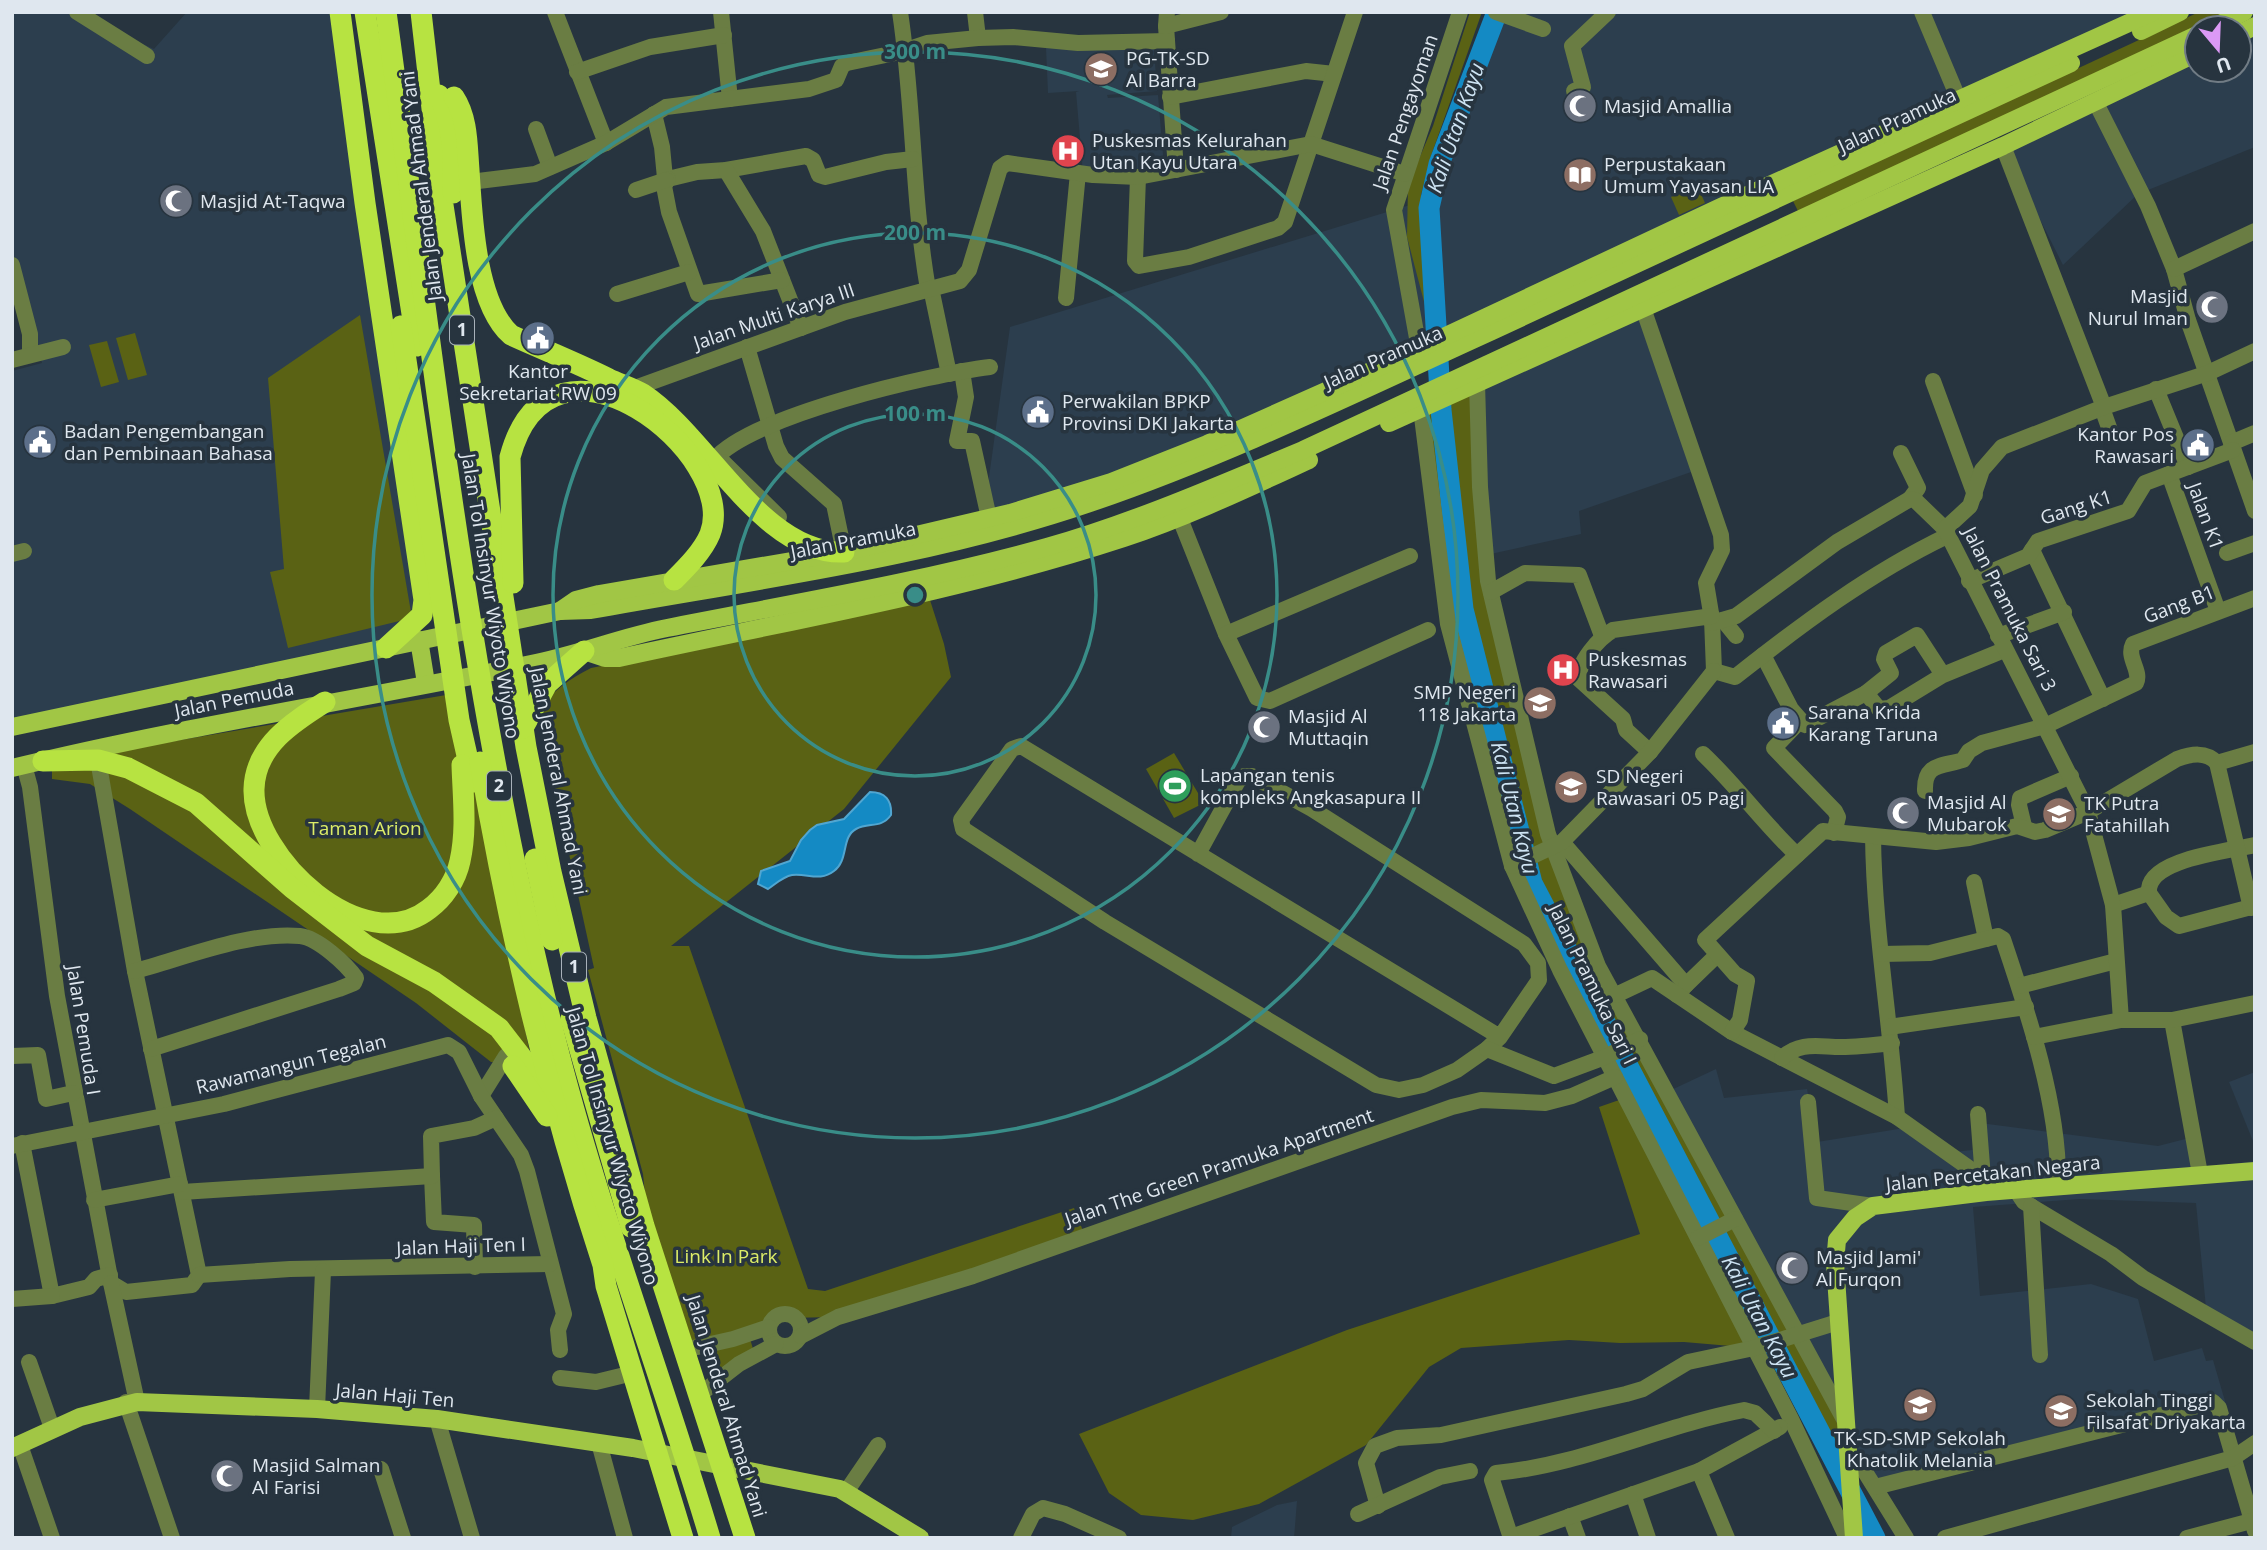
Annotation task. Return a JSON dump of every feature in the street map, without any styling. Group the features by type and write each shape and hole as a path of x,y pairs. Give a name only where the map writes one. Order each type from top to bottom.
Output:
{"highway":[{"path":"340,12 361,178 424,600 422,615 386,648"},
{"path":"357,12 459,720 547,1116 595,1269 606,1286"},
{"name":"Jalan Jenderal Ahmad Yani","path":"365,12 465,676 513,932 546,1071 603,1265 606,1286 682,1534"},
{"name":"Jalan Tol Insinyur Wiyoto Wiyono","path":"386,12 483,709 518,875 559,1058 601,1200 673,1412 710,1538"},
{"name":"Jalan Tol Insinyur Wiyoto Wiyono","path":"408,12 465,400 484,567 540,889 582,1065 730,1538"},
{"name":"Jalan Jenderal Ahmad Yani","path":"421,12 430,69 443,205 523,728 551,872 586,1018 684,1350 745,1538"},
{"path":"430,69 457,102 466,126 482,275 496,318 502,327 511,335 634,399 692,454 706,479 713,507 710,533 693,560 674,580"},
{"path":"430,69 448,113 454,148 453,197 480,400 513,583 522,652 568,881 600,1021 643,1174 649,1234"},
{"path":"513,583 510,457 515,440 540,403 577,391 603,392 634,399 643,395 717,458 770,523 793,540 835,552"},
{"path":"523,728 547,684 584,651"},
{"path":"325,702 286,726 273,742 261,762 254,787 257,812 277,854 300,877 328,902 349,916 368,923 400,924 422,915 440,901 452,884 460,863 464,832 459,720"},
{"path":"26,764 98,760 128,768 196,803 292,888 367,946 434,982 500,1029 540,1081"},
{"path":"415,974 428,989 478,1026 502,1061 547,1116"},
{"path":"658,1452 701,1402"},
{"path":"682,1534 723,1467"},
{"path":"682,1534 738,1516"}],"main road":[{"name":"Jalan Pramuka","path":"560,611 588,596 835,552 989,519 1111,482 1449,343 1744,205 1959,100 2153,12"},
{"name":"Jalan Pramuka","path":"1744,205 2179,12"},
{"path":"584,651 605,658 619,657 935,592 1086,549 1177,510 1303,450 1424,403 1520,349 2183,41"},
{"path":"1447,390 1477,383 1514,367 2003,146 2183,61"},
{"path":"1514,367 1520,349"},
{"name":"Jalan Pramuka","path":"458,631 560,611 591,610 868,560 1005,528 1089,503 1224,451 1424,352"},
{"path":"1089,503 1111,482"},
{"path":"465,676 584,651 606,642 662,629 916,581 1177,510"},
{"path":"835,552 868,560"},
{"path":"916,581 935,592"},
{"name":"Jalan Pemuda","path":"12,727 458,631"},
{"path":"419,640 426,683"},
{"name":"Jalan Pemuda","path":"26,764 465,676"},
{"name":"Jalan Percetakan Negara","path":"1851,1534 1850,1462 1835,1263 1837,1240 1856,1218 1872,1206 1984,1185 2016,1189 2255,1171"},
{"name":"Jalan Haji Ten","path":"16,1446 52,1428 132,1402 317,1409 437,1419 633,1448 846,1492"},
{"path":"846,1492 920,1538"}],"street":[{"path":"77,12 147,56"},
{"path":"555,12 606,143"},
{"path":"721,12 730,99"},
{"path":"900,12 914,159 913,186 930,289 955,372 966,397 957,441 972,441 989,519"},
{"path":"975,12 978,38"},
{"path":"470,182 526,177 606,143 671,106 809,89 836,80 846,63 927,43 1013,37 1078,43 1167,26 1221,12"},
{"path":"1138,177 1135,261 1139,266 1145,267 1243,242 1279,228 1284,222 1355,12"},
{"name":"Jalan Pengayoman","path":"1424,352 1394,210 1460,12"},
{"path":"1497,12 1543,29"},
{"path":"1574,91 1583,88 1572,46 1608,12"},
{"path":"1922,12 1959,100"},
{"path":"1167,26 1176,170"},
{"path":"577,72 650,47 724,35"},
{"path":"1170,97 1306,71 1334,75"},
{"path":"2096,103 2148,206 2174,269 2188,320 2254,508"},
{"path":"654,114 667,180 664,194 693,288 700,296 782,280"},
{"path":"536,129 550,167"},
{"path":"1066,298 1078,173 1138,177 1311,144 1405,174"},
{"path":"2003,146 2111,433"},
{"path":"636,190 697,172 726,170 806,156 813,160 819,175 825,177 886,162 914,159"},
{"name":"Jalan Multi Karya III","path":"634,399 747,347 845,312 960,281 965,276 1000,168 1007,163 1078,173"},
{"path":"726,170 763,231 800,328"},
{"path":"2174,269 2255,231"},
{"path":"12,265 18,308 30,354"},
{"path":"617,294 689,272"},
{"path":"1513,866 1558,851 1650,752 1714,671 1716,620 1706,583 1722,550 1721,535 1643,308"},
{"path":"12,360 63,347"},
{"path":"747,347 782,458 834,504 835,552"},
{"name":"Jalan Pramuka Sari 3","path":"2121,1020 2113,905 2088,812 1946,533 1970,506 1982,470 2002,447 2103,407 2208,373 2255,351"},
{"path":"717,458 731,444 770,425 816,408 955,372 990,366"},
{"path":"1933,381 1975,495"},
{"name":"Jalan Pramuka Sari I","path":"1477,383 1480,487 1491,592 1558,851 1598,966 1616,995 1635,1041 1733,1220 1791,1336 1846,1423"},
{"path":"2156,389 2188,467"},
{"name":"Jalan Pramuka Sari I","path":"1424,403 1448,624 1513,866 1610,1055 1615,1077 1758,1347 1791,1419 1851,1534"},
{"name":"Gang K1","path":"1969,581 2028,556 2038,541 2128,511 2136,502 2140,486 2232,447 2255,433"},
{"path":"1650,752 1626,730 1623,719 1578,677 1583,664 1602,636 1613,630 1736,616 1837,542 1910,499 1918,488 1901,453"},
{"name":"Jalan K1","path":"2169,474 2218,611"},
{"path":"1714,671 1735,677 1814,616 1902,557 1946,533 1915,500 1910,499"},
{"path":"1177,510 1226,634 1257,698 1270,701 1428,630"},
{"path":"2227,553 2255,543"},
{"path":"2032,550 2064,612 2103,699"},
{"path":"1226,634 1410,556"},
{"path":"1491,592 1525,573 1579,575 1602,636"},
{"name":"Gang B1","path":"1925,791 1925,777 1931,769 1965,759 1969,751 1982,743 2046,726 2139,680 2130,654 2133,645 2255,598"},
{"path":"1866,693 1879,709 1889,708 2001,643 2064,612"},
{"path":"1716,620 1736,636"},
{"path":"1763,655 1800,722 1809,725 1866,693 1891,673 1884,659 1886,653 1917,635 1943,675"},
{"path":"1800,722 1774,748 1835,811 1838,817 1834,833"},
{"path":"1198,854 1238,781 1244,776 1252,776 1312,809 1533,953 1538,964 1539,980 1500,1037 1488,1049 1457,1070 1423,1085 1399,1090 1376,1085 1105,922 963,829 961,820 1012,749 1020,746 1198,854 1500,1037"},
{"path":"2217,763 2255,752"},
{"path":"1703,754 1738,787 1769,828 1797,855"},
{"path":"1732,1032 1740,1020 1747,981 1706,943 1708,936 1820,832 1936,842 2024,826 2035,832 2088,812 2188,755 2206,755 2217,763 2237,849 2253,907 2179,926 2166,917 2149,893 2150,880 2158,871 2187,860 2237,849 2255,845"},
{"path":"12,1299 52,1296 89,1287 96,1279 110,1279 126,1292 192,1286 199,1275 168,1114 135,971 98,760"},
{"name":"Jalan Pemuda I","path":"26,764 50,950 73,1093 132,1402"},
{"path":"2024,826 2020,798 2071,776"},
{"path":"1873,836 1873,878 1891,1035 1897,1117"},
{"path":"1558,851 1682,990 1732,1032 1897,1117 1984,1185"},
{"path":"1974,882 1986,939"},
{"path":"2113,905 2149,893"},
{"path":"135,971 231,945 300,936 331,954 356,978 354,983 339,989 151,1049"},
{"path":"1882,954 1930,953 1998,936 2003,939 2034,1037 2052,1126 2058,1186"},
{"path":"1682,990 1717,955"},
{"path":"2019,986 2116,961"},
{"path":"1616,995 1652,978 1682,990"},
{"path":"2034,1037 2121,1020 2172,1020 2255,1003"},
{"path":"1782,1058 1789,1051 1805,1045 1841,1047 2026,1007"},
{"path":"2172,1020 2200,1174"},
{"path":"1488,1049 1554,1076 1610,1055 1635,1041"},
{"name":"Rawamangun Tegalan","path":"17,1144 249,1098 449,1045 459,1052 481,1096"},
{"path":"12,1056 38,1055 46,1099 73,1093"},
{"path":"481,1096 502,1061"},
{"name":"Jalan The Green Pramuka Apartment","path":"800,1329 973,1276 1451,1107 1481,1100 1545,1103 1572,1096 1615,1077"},
{"name":"Jalan Haji Ten I","path":"199,1275 290,1269 323,1271 550,1264 521,1155 481,1096"},
{"path":"1808,1102 1817,1198 1872,1206"},
{"path":"1978,1114 1984,1185"},
{"path":"475,1267 474,1225 435,1222 430,1136 474,1128 496,1118"},
{"path":"17,1144 52,1296"},
{"path":"94,1200 181,1188 432,1176"},
{"path":"2016,1189 2021,1199 2111,1254 2143,1278 2255,1342"},
{"path":"2031,1206 2040,1355"},
{"path":"1700,1237 1733,1220"},
{"path":"550,1264 564,1314 558,1330 560,1350"},
{"path":"317,1409 323,1271"},
{"path":"684,1350 733,1339 769,1327 780,1315 788,1314 800,1329 791,1346 776,1344 740,1364 701,1402"},
{"path":"1378,1506 1366,1463 1375,1446 1383,1442 1397,1438 1441,1435 1614,1398 1643,1389 1688,1362 1758,1347 1838,1322"},
{"path":"769,1327 771,1339 776,1344"},
{"path":"29,1362 52,1428"},
{"path":"560,1378 604,1381 633,1373"},
{"path":"132,1402 172,1538"},
{"path":"1875,1487 2210,1402 2220,1408 2254,1524 2187,1538"},
{"path":"1774,1432 1755,1413 1744,1410 1636,1438 1600,1453 1527,1470 1496,1473 1492,1480 1511,1537 1699,1471 1774,1432 1791,1419"},
{"path":"437,1419 472,1538"},
{"path":"1945,1538 2233,1458 2255,1443"},
{"path":"607,1444 625,1538"},
{"path":"846,1492 878,1445"},
{"path":"16,1446 48,1537"},
{"path":"1850,1462 1860,1464 1906,1538"},
{"path":"381,1469 403,1538"},
{"path":"1699,1471 1727,1538"},
{"path":"1358,1514 1440,1477 1470,1472"},
{"path":"1633,1494 1648,1538"},
{"path":"1021,1538 1033,1514 1043,1508 1065,1514 1119,1538"},
{"path":"1570,1516 1578,1538"}],"shaded area":[{"path":"12,12 71,12 154,49 187,12 340,12 424,600 386,648 12,727 12,371 42,363 12,251"},
{"path":"1496,12 2149,12 1207,444 983,520 1010,327 1423,201 1451,108"},
{"path":"2255,26 2255,147 2138,194 2063,265 2003,146 2183,60 2183,84 2253,84"},
{"path":"1046,48 1154,48 1157,91 1107,95 1108,98 1158,95 1164,167 1083,173 1076,92 1079,91 1048,93"},
{"path":"1643,308 1694,471 1579,511 1581,534 1486,555 1477,383"},
{"path":"1716,1069 1724,1098 1807,1089 1817,1142 1911,1127 1945,1153 1981,1149 1980,1123 2158,1146 2201,1135 2205,1167 2255,1161 2255,1337 2206,1308 2196,1203 2080,1199 1973,1207 1980,1296 2091,1284 2138,1299 2154,1361 2202,1348 2206,1361 2213,1360 2227,1408 1875,1487 1860,1464 1667,1092"},
{"path":"2255,1072 2255,1146 2229,1082"},
{"path":"1297,1501 1294,1538 1231,1538 1232,1527 1277,1505"}],"green space":[{"path":"1470,12 1482,12 1431,156 1421,195 1431,306 1427,313 1407,237 1408,185 1433,126"},
{"path":"2199,12 2228,12 2224,14 2195,14"},
{"path":"2183,19 2183,33 1799,213 1793,201"},
{"path":"1697,185 1705,203 1679,215 1671,197"},
{"path":"360,315 412,618 288,648 270,572 284,569 268,378"},
{"path":"135,333 147,375 128,380 116,338"},
{"path":"107,341 119,382 101,387 89,345"},
{"path":"1477,383 1486,556 1525,736 1598,966 1847,1440 1849,1491 1771,1342 1754,1348 1684,1342 1620,1343 1569,1340 1461,1348 1429,1367 1366,1445 1259,1504 1193,1520 1141,1515 1109,1493 1079,1434 1347,1330 1640,1234 1599,1107 1625,1098 1511,864 1448,623 1423,411"},
{"name":"Link In Park","path":"930,600 951,677 844,809 671,946 689,946 808,1289 825,1291 1074,1208 1085,1236 838,1317 783,1318 684,1350 649,1234 643,1174 588,970 594,968 538,712 562,686 591,668"},
{"name":"Taman Arion","path":"458,693 532,1064 491,1062 416,1003 130,809 90,784 52,779 52,769 92,755"},
{"name":"Lapangan tenis kompleks Angkasapura II","path":"1174,753 1204,803 1174,818 1146,769"},
{"path":"750,1339 754,1352 712,1379 703,1350"}],"water":[{"path":"870,792 880,793 887,798 891,815 879,824 861,827 851,833 842,861 834,871 819,877 788,876 768,889 758,884 761,871 790,861 801,840 810,830 817,825 844,819"}],"waterway":[{"name":"Kali Utan Kayu","path":"1497,12 1439,164 1429,208 1441,410 1463,609 1532,883 1875,1538"}],"place":[{"name":"PG-TK-SD Al Barra","path":"1101,69"},
{"name":"Masjid Amallia","path":"1580,106"},
{"name":"Puskesmas Kelurahan Utan Kayu Utara","path":"1068,151"},
{"name":"Perpustakaan Umum Yayasan LIA","path":"1580,175"},
{"name":"Masjid At-Taqwa","path":"176,201"},
{"name":"Masjid Nurul Iman","path":"2212,307"},
{"name":"Kantor Sekretariat RW 09","path":"538,338"},
{"name":"Perwakilan BPKP Provinsi DKI Jakarta","path":"1038,412"},
{"name":"Badan Pengembangan dan Pembinaan Bahasa","path":"40,442"},
{"name":"Kantor Pos Rawasari","path":"2198,445"},
{"name":"Puskesmas Rawasari","path":"1563,670"},
{"name":"SMP Negeri 118 Jakarta","path":"1540,703"},
{"name":"Sarana Krida Karang Taruna","path":"1783,723"},
{"name":"Masjid Al Muttaqin","path":"1264,727"},
{"name":"Lapangan tenis kompleks Angkasapura II","path":"1175,786"},
{"name":"SD Negeri Rawasari 05 Pagi","path":"1571,787"},
{"name":"Masjid Al Mubarok","path":"1903,813"},
{"name":"TK Putra Fatahillah","path":"2059,814"},
{"name":"Masjid Jami' Al Furqon","path":"1792,1268"},
{"name":"TK-SD-SMP Sekolah Khatolik Melania","path":"1920,1405"},
{"name":"Sekolah Tinggi Filsafat Driyakarta","path":"2061,1411"},
{"name":"Masjid Salman Al Farisi","path":"227,1476"}]}
